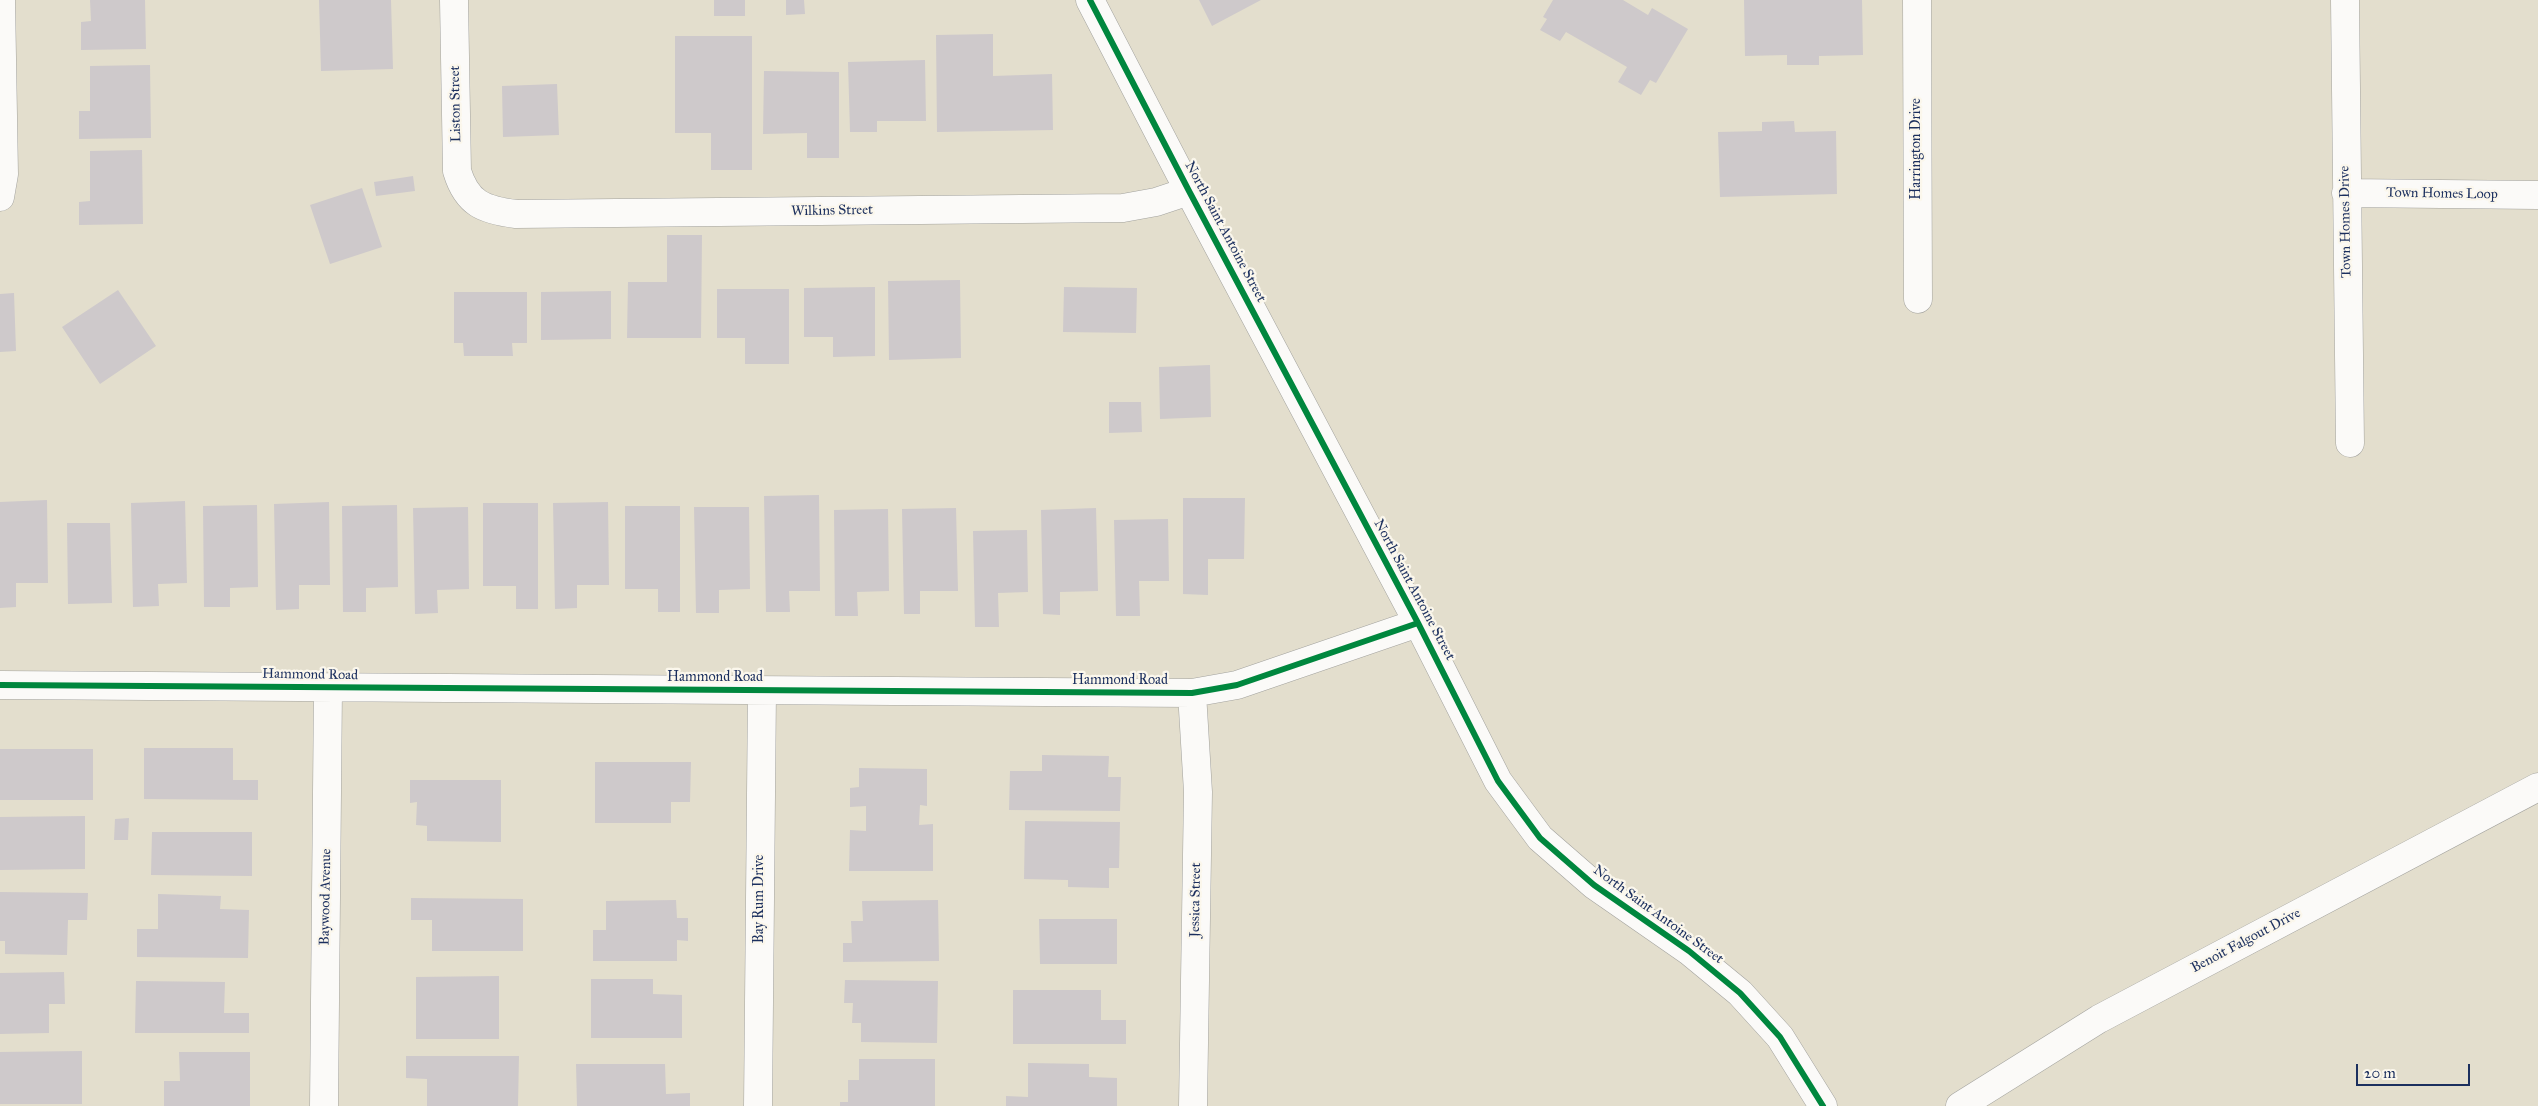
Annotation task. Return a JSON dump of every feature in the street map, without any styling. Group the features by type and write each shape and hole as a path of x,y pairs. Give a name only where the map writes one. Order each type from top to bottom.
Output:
{"street":[{"path":"0,197 4,174 1,0"},
{"name":"Liston Street","path":"454,0 457,171 461,184 474,202"},
{"name":"North Saint Antoine Street","path":"1090,0 1418,623 1498,782 1540,838 1594,885 1689,950 1740,993 1780,1038 1823,1106"},
{"name":"Harrington Drive","path":"1917,0 1918,299"},
{"name":"Town Homes Drive","path":"2345,0 2350,443"},
{"name":"Wilkins Street","path":"474,202 493,211 516,214 1123,208 1156,202 1189,191"},
{"name":"Town Homes Loop","path":"2346,193 2538,196"},
{"name":"Hammond Road","path":"0,685 1192,693 1237,685 1418,623"},
{"name":"Baywood Avenue","path":"324,1106 328,688"},
{"name":"Bay Rum Drive","path":"758,1106 762,691"},
{"name":"Jessica Street","path":"1192,693 1198,792 1193,1106"},
{"name":"Benoit Falgout Drive","path":"1960,1106 2099,1019 2538,787"}],"building":[{"path":"90,0 145,0 146,49 81,50 81,22 91,21"},
{"path":"319,0 391,0 393,69 321,71"},
{"path":"714,0 745,0 745,16 714,16"},
{"path":"786,0 804,0 805,14 786,15"},
{"path":"1199,0 1261,0 1212,26"},
{"path":"1553,0 1623,0 1648,15 1652,8 1688,29 1656,83 1650,80 1641,95 1618,82 1627,67 1566,32 1560,41 1540,30 1547,19 1543,17"},
{"path":"1744,0 1862,0 1863,55 1819,56 1819,65 1787,65 1787,55 1745,56"},
{"path":"993,34 993,76 1052,74 1053,130 937,132 936,35"},
{"path":"675,36 752,36 752,170 711,170 711,133 675,133"},
{"path":"925,60 926,121 877,121 877,132 850,132 848,62"},
{"path":"150,65 151,138 79,139 79,111 90,111 90,66"},
{"path":"764,71 839,72 839,158 807,158 807,133 763,134"},
{"path":"557,84 559,135 503,137 502,86"},
{"path":"1794,121 1795,132 1836,131 1837,194 1720,197 1718,132 1762,131 1762,122"},
{"path":"142,150 143,224 79,225 79,202 90,201 90,151"},
{"path":"413,176 415,191 376,196 374,182"},
{"path":"362,188 382,247 330,264 310,205"},
{"path":"667,235 702,235 701,338 627,338 628,282 667,282"},
{"path":"960,280 961,358 889,360 888,281"},
{"path":"875,287 875,356 833,357 833,337 804,337 804,288"},
{"path":"1064,287 1137,288 1136,333 1063,332"},
{"path":"717,289 789,289 789,364 745,364 745,338 717,338"},
{"path":"118,290 156,346 100,384 62,327"},
{"path":"611,291 611,339 541,340 541,292"},
{"path":"454,292 527,292 527,343 512,343 513,356 464,356 463,343 454,343"},
{"path":"14,293 16,351 0,352 0,294"},
{"path":"1210,365 1211,417 1160,419 1159,367"},
{"path":"1109,402 1141,402 1142,432 1109,433"},
{"path":"819,495 820,591 789,591 790,612 766,612 764,496"},
{"path":"1183,498 1245,498 1244,559 1208,559 1208,595 1183,594"},
{"path":"47,500 48,583 16,583 16,607 0,608 0,502"},
{"path":"185,501 187,583 158,584 159,606 133,607 131,503"},
{"path":"329,502 330,585 299,585 299,609 276,610 274,504"},
{"path":"608,502 609,585 577,585 577,608 555,609 553,503"},
{"path":"483,503 538,503 538,609 516,609 516,586 483,586"},
{"path":"257,505 258,587 230,588 230,607 204,607 203,506"},
{"path":"397,505 398,587 366,588 366,612 343,612 342,506"},
{"path":"625,506 680,506 680,612 658,612 658,589 625,589"},
{"path":"468,507 469,589 437,590 438,613 415,614 413,508"},
{"path":"694,507 749,507 750,589 719,590 719,613 696,613"},
{"path":"956,508 958,591 920,591 920,614 904,614 902,509"},
{"path":"1096,508 1098,591 1060,592 1060,615 1043,614 1041,510"},
{"path":"888,509 889,591 857,592 858,616 835,616 834,510"},
{"path":"1168,519 1169,581 1139,581 1140,616 1116,616 1114,520"},
{"path":"67,523 110,523 112,603 68,604"},
{"path":"1027,530 1028,592 998,593 999,627 975,627 973,531"},
{"path":"144,748 233,748 233,780 258,780 258,800 144,799"},
{"path":"0,749 93,749 93,800 0,800"},
{"path":"1042,755 1109,756 1108,777 1121,777 1120,811 1009,810 1010,771 1042,771"},
{"path":"595,762 691,762 690,802 671,802 671,823 595,823"},
{"path":"859,768 927,769 927,806 920,805 919,825 933,824 933,871 849,871 850,830 866,831 866,806 850,807 850,788 859,787"},
{"path":"410,780 501,780 501,842 427,841 427,826 416,825 417,802 410,803"},
{"path":"85,816 85,869 0,870 0,817"},
{"path":"129,818 128,840 114,840 115,819"},
{"path":"1025,821 1120,822 1119,868 1109,868 1109,888 1068,887 1068,880 1024,879"},
{"path":"152,832 252,832 252,876 151,875"},
{"path":"0,892 88,893 87,920 68,920 67,955 5,954 5,941 0,941"},
{"path":"158,894 221,896 220,909 249,910 248,958 137,957 137,929 158,929"},
{"path":"411,898 523,899 523,951 432,951 432,920 411,920"},
{"path":"676,900 677,918 688,918 688,941 677,940 677,961 593,961 593,930 606,930 606,901"},
{"path":"938,900 939,961 843,962 843,943 852,943 851,921 863,921 862,901"},
{"path":"1039,919 1117,919 1117,964 1040,964"},
{"path":"64,972 65,1004 49,1004 49,1033 0,1034 0,973"},
{"path":"499,976 499,1039 416,1039 416,977"},
{"path":"591,979 653,979 653,994 682,995 682,1038 591,1038"},
{"path":"845,980 938,981 937,1043 861,1042 861,1023 852,1023 853,1003 844,1003"},
{"path":"136,981 225,982 224,1013 249,1013 249,1033 135,1033"},
{"path":"1013,990 1101,990 1101,1020 1126,1020 1126,1044 1013,1044"},
{"path":"82,1051 82,1104 0,1104 0,1052"},
{"path":"179,1052 250,1052 250,1106 164,1106 164,1081 180,1081"},
{"path":"406,1056 519,1056 518,1106 427,1106 427,1079 406,1078"},
{"path":"859,1059 935,1059 935,1106 840,1106 840,1102 848,1102 848,1080 859,1080"},
{"path":"1028,1063 1089,1064 1089,1077 1117,1078 1117,1106 1006,1106 1006,1096 1028,1097"},
{"path":"576,1064 665,1064 666,1094 690,1093 690,1106 577,1106"}],"cycle path":[{"path":"1090,0 1418,623 1498,781 1540,838 1594,885 1689,951 1740,993 1780,1037 1823,1106"},
{"path":"0,685 1192,693 1237,685 1418,623"}]}
